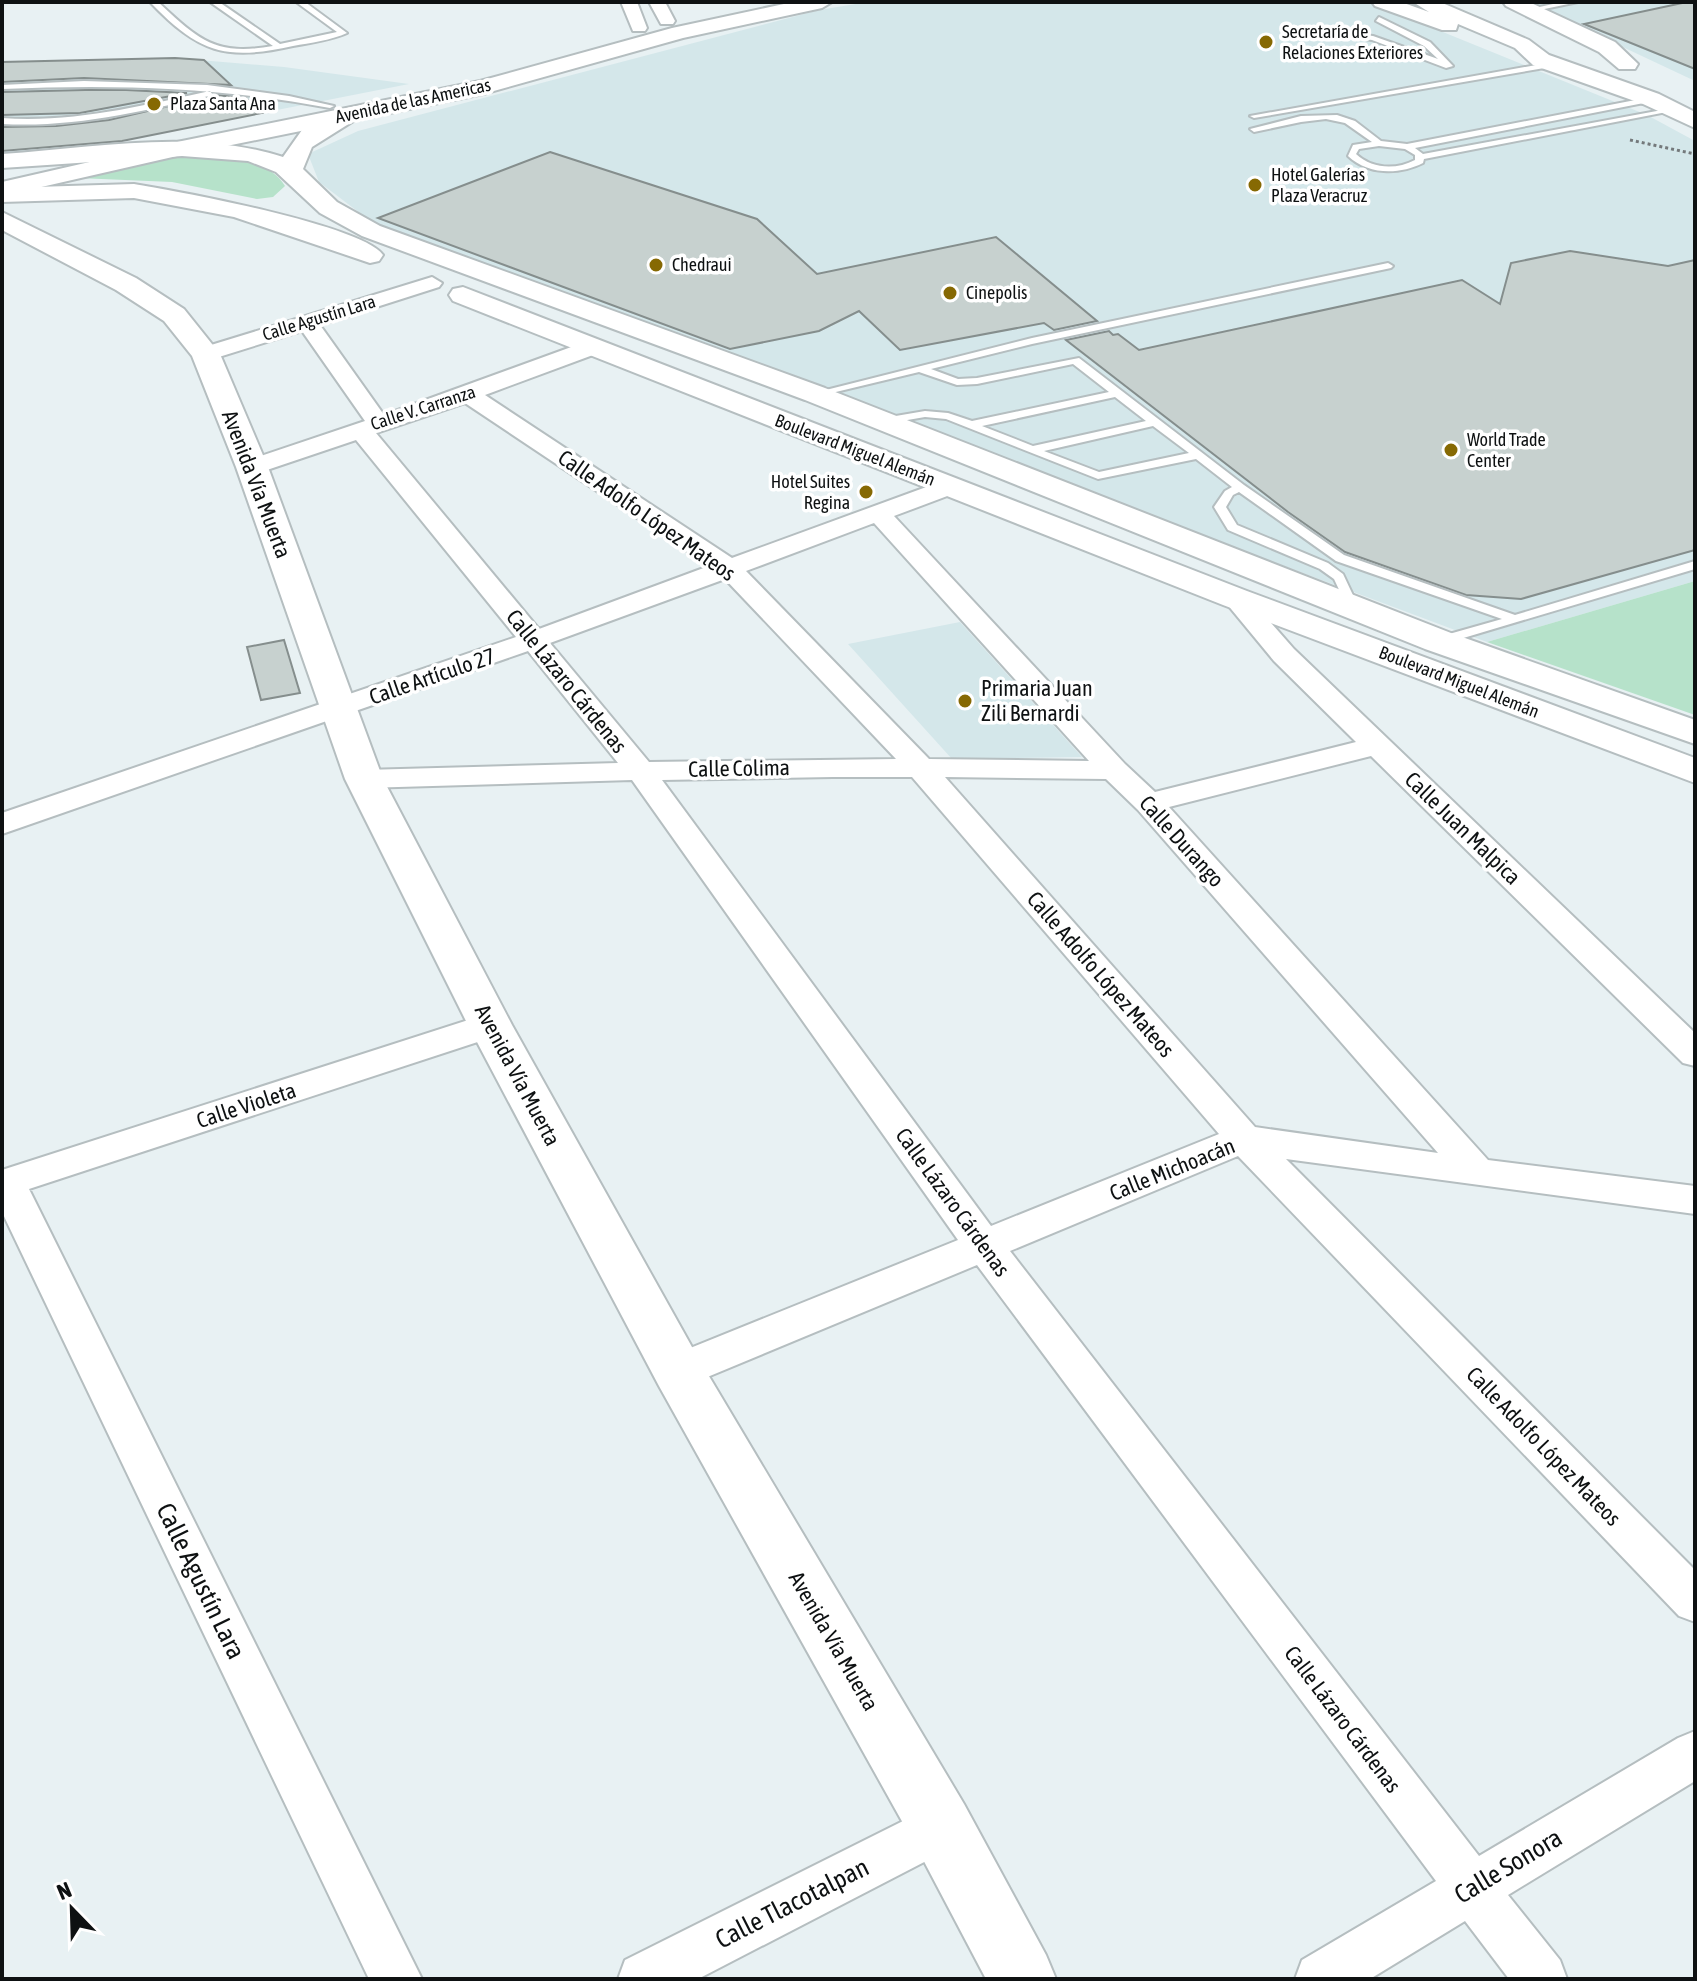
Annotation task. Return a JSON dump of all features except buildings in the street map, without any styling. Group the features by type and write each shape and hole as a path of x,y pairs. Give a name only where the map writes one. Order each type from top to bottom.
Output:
{"main road":[{"name":"Avenida de las Americas","path":"2,192 496,70 639,28 662,12 754,2"},
{"path":"1423,2 1522,44 1547,62"},
{"path":"1470,2 1583,53 1695,96"},
{"name":"Avenida de las Americas","path":"338,110 483,87 679,32 809,3"},
{"path":"1524,5 1607,47 1643,77 1673,110 1695,121"},
{"path":"1380,11 1449,26 1499,49 1547,62 1643,77"},
{"path":"239,210 280,202 299,179 294,151 338,110"},
{"name":"Avenida de las Americas","path":"74,157 292,120"},
{"name":"Boulevard Miguel Alemán","path":"74,157 177,149 235,153 274,161 299,179 324,204 371,231 815,394 1438,641 1695,733"},
{"path":"2,161 74,157"},
{"path":"2,171 74,157"},
{"name":"Boulevard Miguel Alemán","path":"2,192 134,191 239,210 344,243 432,283 949,487 1695,771"},
{"name":"Avenida Vía Muerta","path":"2,220 126,284 162,307 174,315 206,354 252,467 364,779 490,1025 678,1371 941,1827 1022,1979"}],"street":[{"path":"629,2 639,28"},
{"name":"Calle Agustín Lara","path":"206,354 432,283"},
{"name":"Calle Lázaro Cárdenas","path":"307,322 369,426 534,640 639,769 984,1246 1541,1979"},
{"name":"Calle V. Carranza","path":"252,467 468,394 593,347"},
{"name":"Calle Adolfo López Mateos","path":"468,394 729,568 919,766 1244,1139 1695,1601"},
{"name":"Calle Artículo 27","path":"2,824 534,640 880,515 949,487"},
{"name":"Calle Durango","path":"880,515 1114,770 1149,803 1477,1173"},
{"name":"Calle Juan Malpica","path":"1235,598 1284,655 1695,1054"},
{"path":"1149,803 1379,745"},
{"name":"Calle Colima","path":"364,779 639,769 919,766 1114,770"},
{"name":"Calle Violeta","path":"4,1184 490,1025"},
{"name":"Calle Michoacán","path":"678,1371 1244,1139 1477,1173 1695,1200"},
{"name":"Calle Agustín Lara","path":"4,1184 396,1979"},
{"name":"Calle Sonora","path":"1321,1979 1695,1754"},
{"name":"Calle Tlacotalpan","path":"644,1979 941,1827"}],"lane":[{"path":"154,2 189,33 224,51 343,33 300,2"},
{"path":"214,2 277,45"},
{"path":"1524,5 1574,2"},
{"path":"1380,11 1427,44 1449,66"},
{"path":"1312,31 1373,38 1449,66 1469,78"},
{"path":"1254,116 1547,62"},
{"path":"1421,157 1417,164 1393,168 1373,166 1353,158 1352,151 1356,147 1379,143 1407,147 1643,77"},
{"path":"2,87 154,83 279,95 338,110"},
{"path":"2,121 27,124 75,120 231,89"},
{"path":"1407,147 1421,157 1673,110"},
{"path":"1254,129 1336,118 1349,122 1379,143"},
{"path":"815,394 917,368 1388,266"},
{"path":"917,368 957,382 967,382 1075,360 1240,487 1340,558 1515,619"},
{"path":"971,425 1117,393"},
{"path":"884,421 925,414 948,416 1098,476 1198,455"},
{"path":"1032,450 1155,422"},
{"path":"1240,487 1229,493 1220,507 1232,527 1324,566 1339,577 1353,608"},
{"path":"1438,641 1695,565"}],"path":[{"path":"1626,139 1695,154"}],"shaded area":[{"path":"868,2 1369,2 1647,115 1695,141 1695,581 1487,642 377,226 319,182 308,154 358,131 819,10"},
{"path":"1527,2 1695,2 1695,81"},
{"name":"Plaza Santa Ana","path":"175,58 284,67 409,84 105,144 2,153 2,62"},
{"name":"Primaria Juan Zili Bernardi","path":"960,622 1082,757 952,759 848,644"}],"green space":[{"path":"173,157 218,157 250,162 276,175 285,186 273,197 257,199 172,182 78,178"},
{"path":"1695,581 1695,715 1487,642"}],"place":[{"name":"Secretaría de Relaciones Exteriores","path":"1266,42"},
{"name":"Plaza Santa Ana","path":"154,104"},
{"name":"Hotel Galerías Plaza Veracruz","path":"1255,185"},
{"name":"Chedraui","path":"656,265"},
{"name":"Cinepolis","path":"950,293"},
{"name":"World Trade Center","path":"1451,450"},
{"name":"Hotel Suites Regina","path":"866,492"},
{"name":"Primaria Juan Zili Bernardi","path":"965,701"}]}
